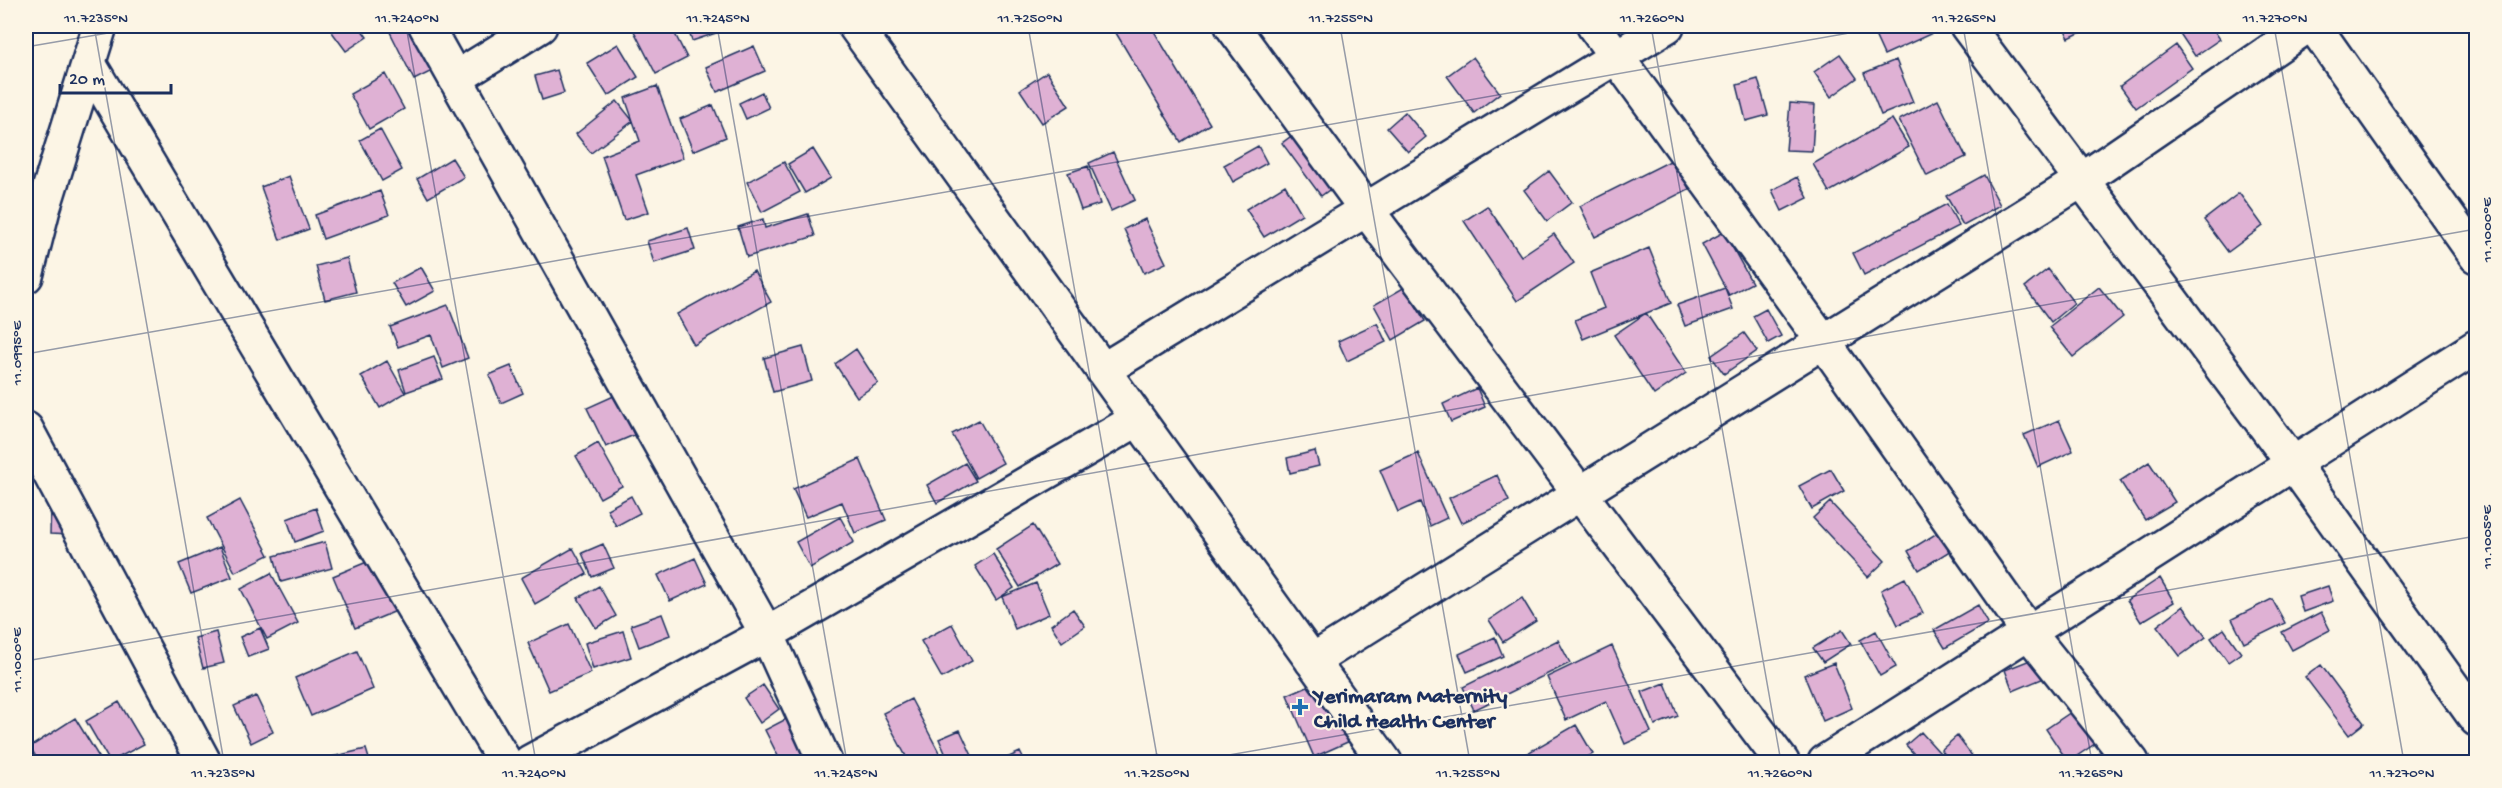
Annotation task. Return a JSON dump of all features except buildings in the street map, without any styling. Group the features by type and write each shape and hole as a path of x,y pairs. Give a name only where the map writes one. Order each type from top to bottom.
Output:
{"street":[{"path":"26,276 43,209 100,26"},
{"path":"426,26 767,634 825,762"},
{"path":"456,78 540,26"},
{"path":"855,26 1385,762"},
{"path":"1232,26 1366,209 1782,762"},
{"path":"1594,26 1823,341 2029,633 2132,762"},
{"path":"1103,370 1667,26"},
{"path":"1967,26 2292,462 2476,718"},
{"path":"1312,661 2082,180 2307,26"},
{"path":"2314,26 2476,256"},
{"path":"89,64 505,762"},
{"path":"1825,762 2292,462 2476,347"},
{"path":"531,762 767,634 1138,419"},
{"path":"26,429 204,762"}],"place":[{"name":"Yerimaram Maternity Child Health Center","path":"1300,707"}]}
